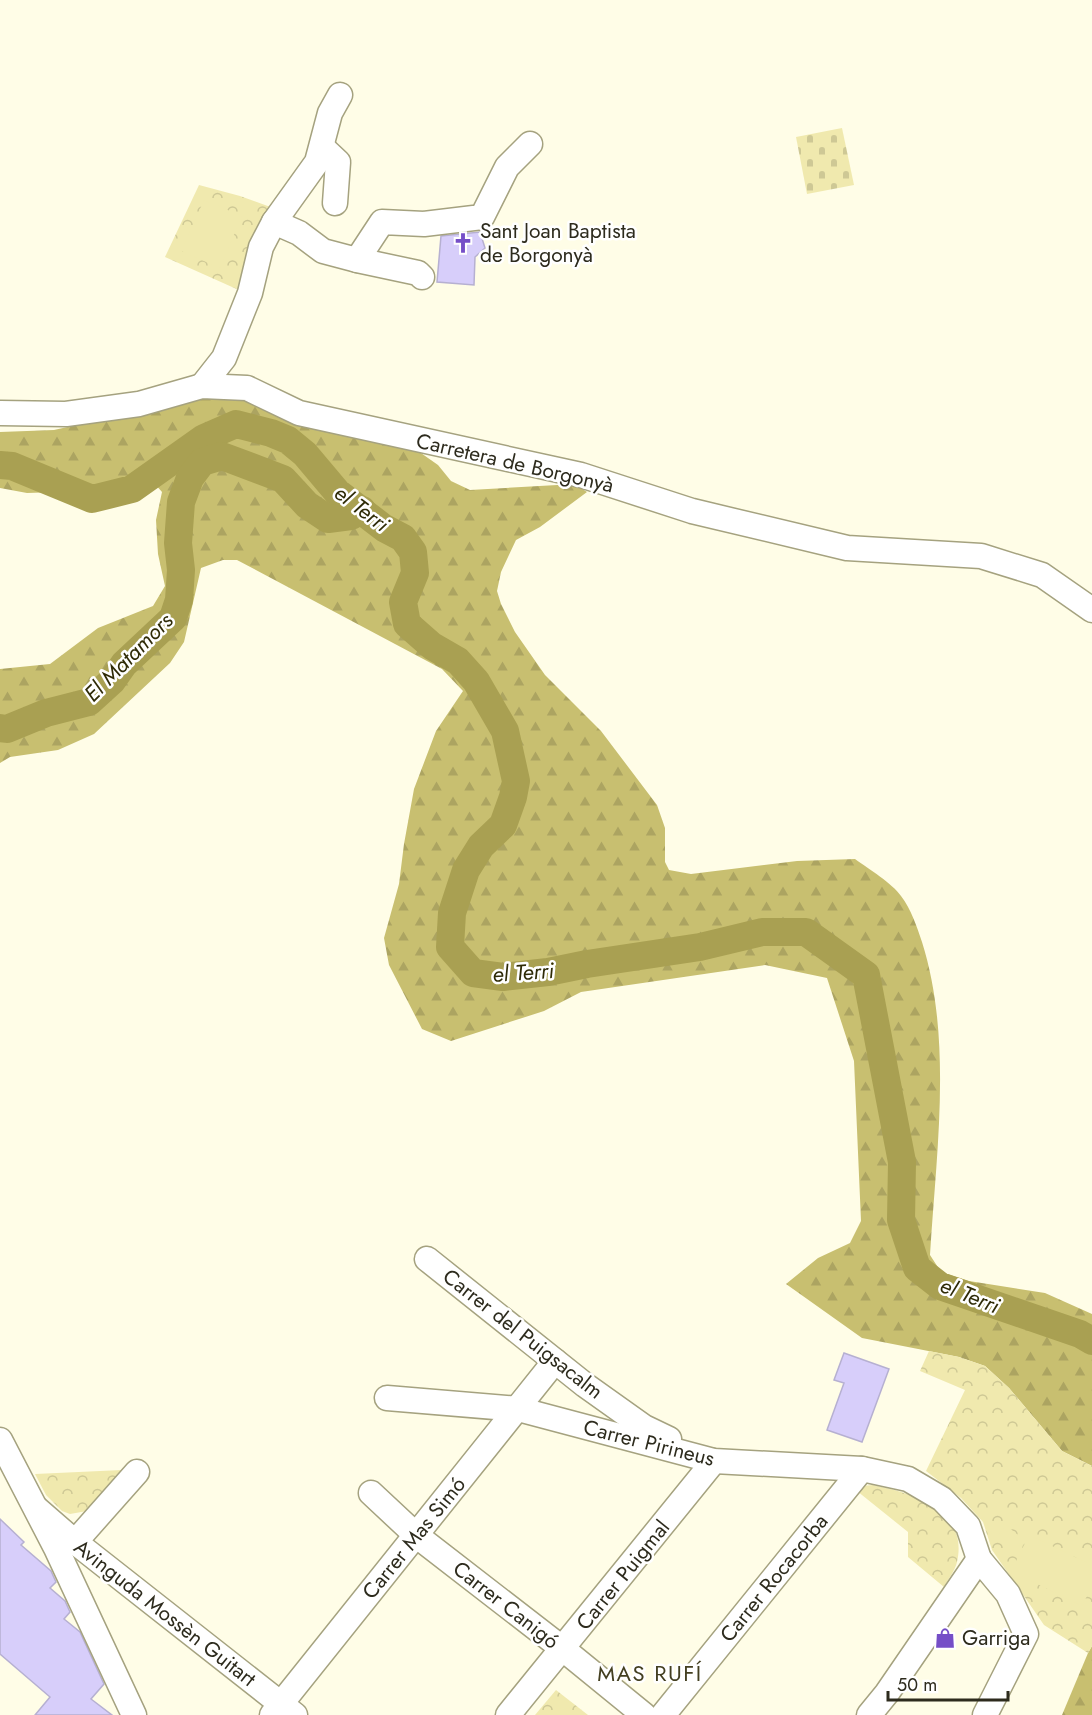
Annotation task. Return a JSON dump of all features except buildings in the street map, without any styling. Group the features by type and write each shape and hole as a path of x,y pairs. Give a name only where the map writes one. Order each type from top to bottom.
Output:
{"street":[{"path":"202,386 224,358 250,293 261,247 274,222 317,162 330,113 340,95"},
{"path":"357,260 382,222 424,224 482,217 507,167 530,144"},
{"path":"322,147 338,162 335,203"},
{"path":"274,222 299,233 322,251 418,273 422,277"},
{"name":"Carretera de Borgonyà","path":"0,413 66,414 139,404 202,386 248,388 299,413 581,475 692,511 847,548 981,555 1042,575 1092,610"},
{"name":"Carrer del Puigsacalm","path":"427,1259 555,1361 644,1427 714,1461"},
{"name":"Carrer Mas Simó","path":"283,1711 555,1361"},
{"name":"Carrer Pirineus","path":"387,1398 518,1409 714,1461 862,1469 908,1479 942,1499 968,1526 979,1559"},
{"path":"0,1440 37,1509 134,1715"},
{"name":"Carrer Puigmal","path":"507,1715 714,1461"},
{"name":"Carrer Rocacorba","path":"663,1715 862,1469"},
{"path":"75,1542 137,1472"},
{"name":"Carrer Canigó","path":"371,1492 417,1536 644,1715"},
{"name":"Avinguda Mossèn Guitart","path":"37,1509 283,1711"},
{"path":"869,1715 887,1693 979,1559 1008,1594 1026,1634 985,1715"}],"green space":[{"path":"842,128 854,185 807,194 796,137"},
{"path":"199,185 276,209 241,291 165,257"},
{"path":"204,200 242,216 220,268 181,251"},
{"path":"222,396 251,400 418,451 438,465 451,481 470,490 575,484 587,492 540,527 516,540 501,572 497,591 515,632 545,675 601,731 657,805 665,828 665,862 669,870 691,874 797,861 855,859 892,886 905,901 922,942 931,979 940,1057 938,1137 930,1255 941,1272 969,1281 1045,1293 1092,1314 1092,1466 1062,1451 1009,1388 985,1366 959,1357 862,1338 786,1284 818,1258 850,1243 861,1221 854,1061 827,978 765,965 581,992 544,1011 451,1041 422,1029 389,965 384,938 399,884 414,789 436,731 463,691 442,669 237,560 223,560 201,568 184,642 170,663 94,734 58,750 10,757 0,763 0,669 50,664 98,628 153,606 165,586 158,554 156,520 162,492 154,483 90,500 58,492 27,493 0,488 0,432 54,430 197,398"},
{"path":"929,1351 959,1357 985,1366 1009,1388 1062,1451 1092,1466 1092,1646 1088,1653 1044,1625 992,1550 983,1522 961,1498 926,1471 965,1390 920,1371"},
{"path":"122,1470 87,1511 70,1514 62,1511 46,1495 35,1474"},
{"path":"873,1485 920,1499 946,1517 954,1529 958,1544 957,1562 944,1587 908,1557 908,1532 857,1491 861,1486"},
{"path":"1007,1526 1018,1535 1005,1548 996,1536"},
{"path":"1029,1535 1092,1565 1092,1586 1082,1606 1011,1571"},
{"path":"1092,1646 1092,1715 1062,1715 1088,1653"},
{"path":"556,1690 588,1715 535,1715"}],"waterway":[{"name":"el Terri","path":"0,465 12,466 92,499 132,489 204,438 236,424 288,440 305,454 337,492 384,528 403,538 413,552 415,573 403,602 407,624 432,646 458,661 476,681 505,731 516,781 513,797 503,825 481,846 466,870 452,913 450,947 473,973 503,977 548,972 700,947 762,932 806,932 866,975 902,1162 901,1220 917,1268 940,1286 1080,1334 1092,1341"},
{"name":"El Matamors","path":"0,728 7,729 46,713 89,702 112,681 124,664 173,618 179,600 181,570 178,543 181,502 190,478 202,462 222,456 283,479 307,505 328,519 351,516 362,510"}],"place":[{"name":"Sant Joan Baptista de Borgonyà","path":"463,243"},
{"name":"Garriga","path":"945,1638"}],"district":[{"name":"MAS RUFÍ","path":"650,1673"}]}
